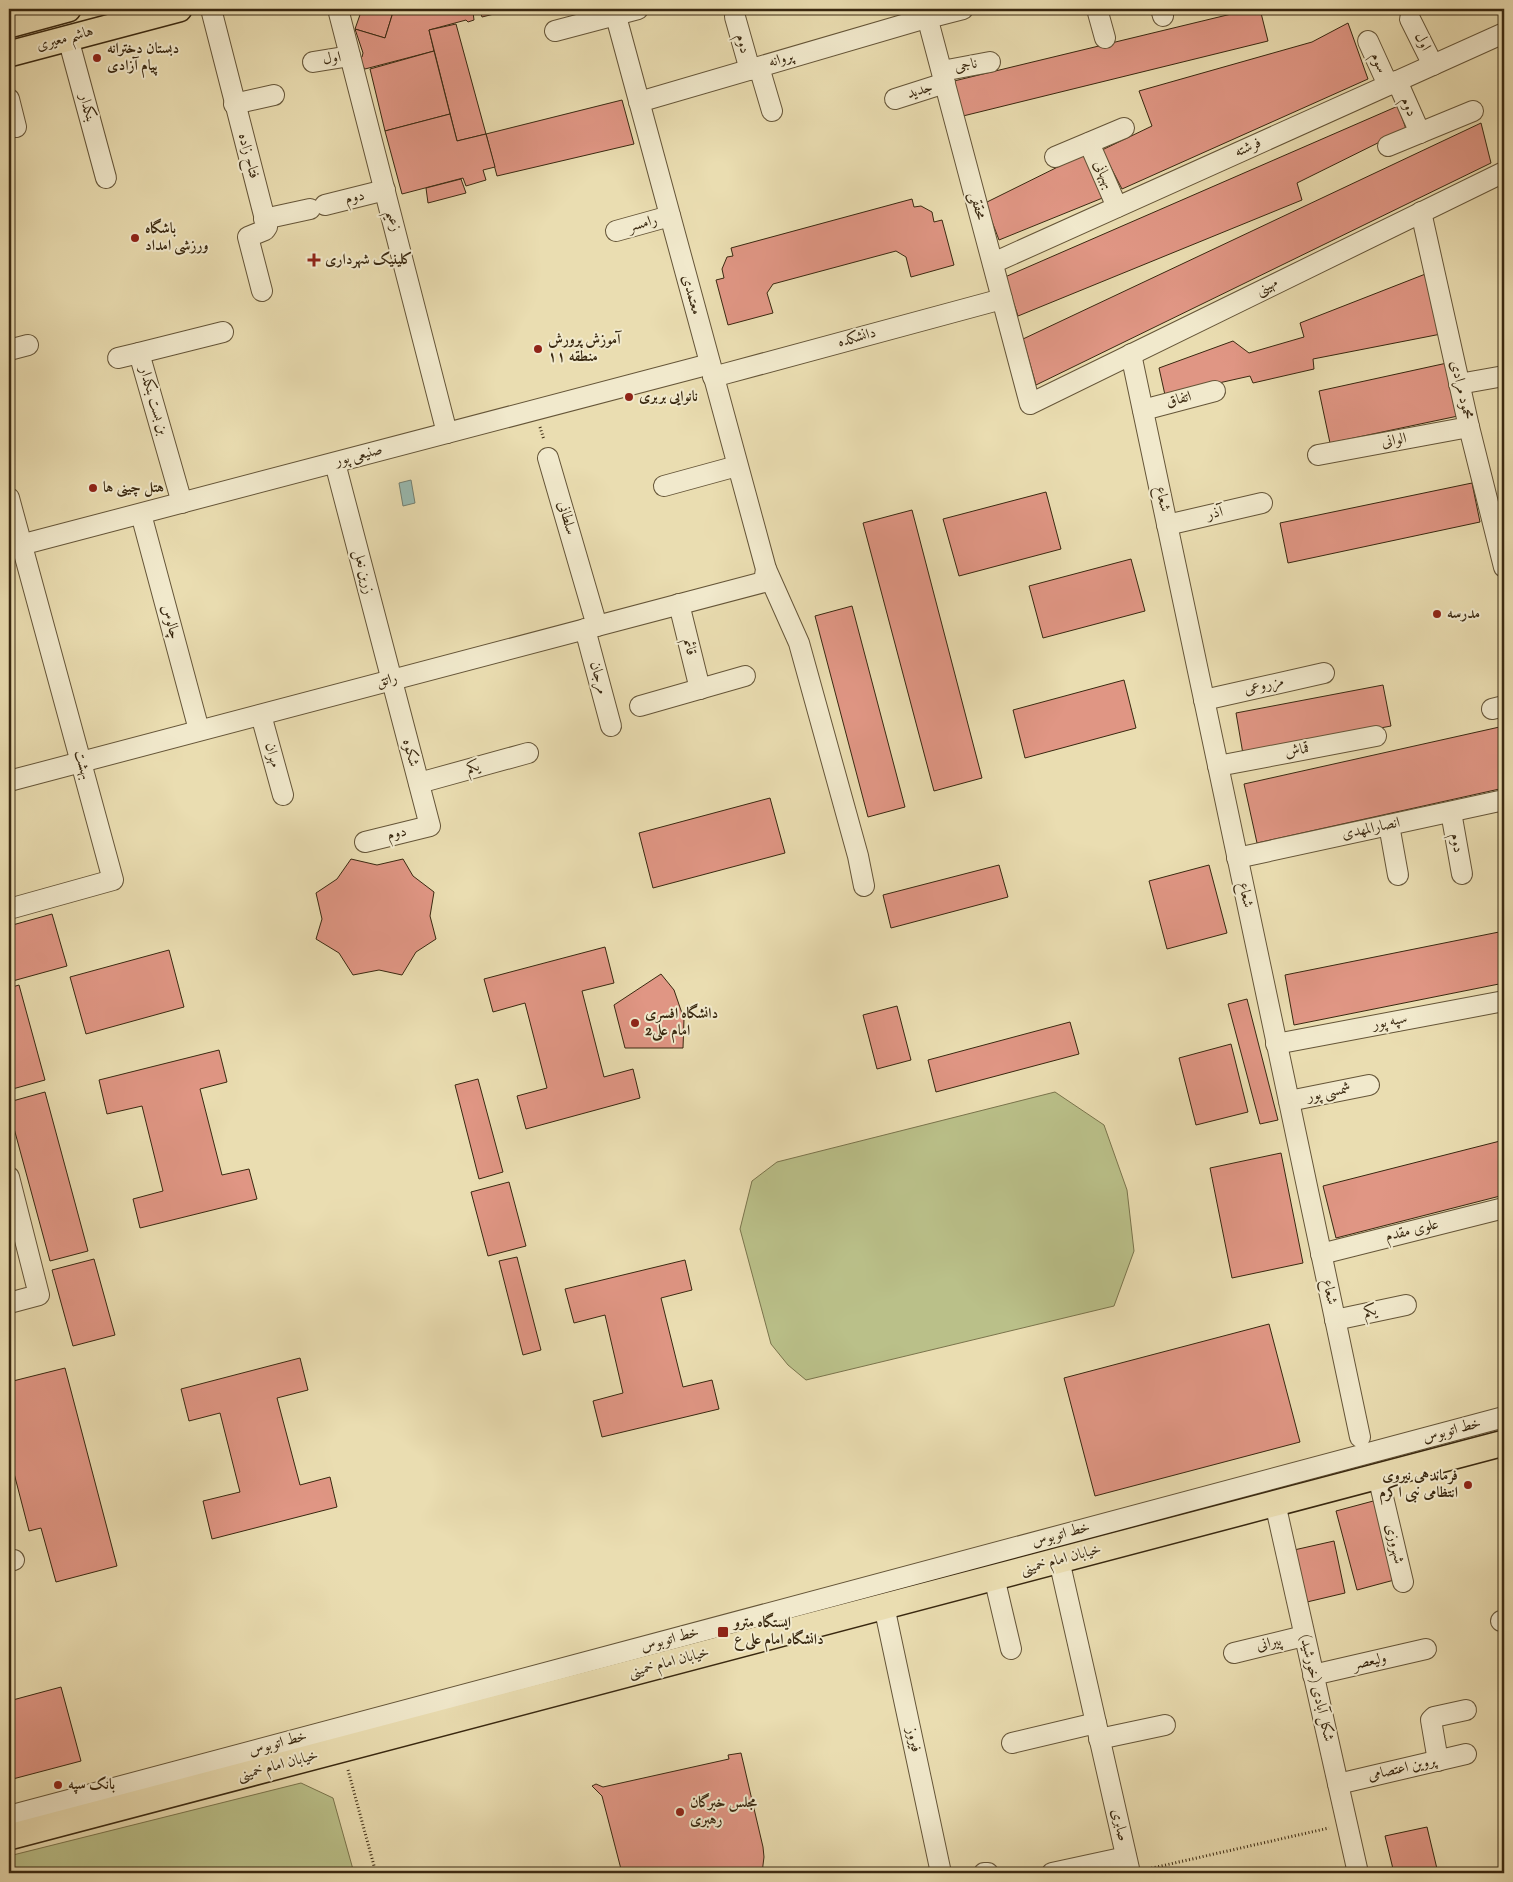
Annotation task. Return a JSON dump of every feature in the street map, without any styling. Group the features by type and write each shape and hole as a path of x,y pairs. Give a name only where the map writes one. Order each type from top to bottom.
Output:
{"main road":[{"name":"هاشم معیری","path":"9,24 40,12 68,9"},
{"name":"هاشم معیری","path":"9,54 179,9"},
{"name":"خیابان امام خمینی","path":"9,1837 1504,1443"}],"street":[{"name":"فتاح زاده","path":"211,9 264,219"},
{"name":"زعیم","path":"338,9 447,433"},
{"path":"555,31 615,12 638,9"},
{"name":"پروانه","path":"640,102 754,69 925,15 963,9"},
{"path":"1097,9 1104,38"},
{"name":"معتمدی","path":"615,12 765,575 799,644 858,856 864,886"},
{"name":"محققی","path":"925,15 1030,404"},
{"name":"دوم","path":"735,17 754,69"},
{"name":"اول","path":"1410,19 1433,65"},
{"name":"فرشته","path":"992,263 1504,33"},
{"name":"بنکدار","path":"68,38 106,178"},
{"name":"سوم","path":"1368,42 1392,84"},
{"name":"اول","path":"313,62 350,56"},
{"name":"ناجی","path":"943,77 990,62"},
{"path":"754,69 772,110"},
{"name":"جدید","path":"895,99 943,77"},
{"name":"دوم","path":"1392,84 1420,132"},
{"path":"234,104 274,95"},
{"path":"9,99 16,127"},
{"path":"1388,146 1473,111"},
{"path":"1055,157 1124,128"},
{"name":"بهبهانی","path":"1089,143 1117,207"},
{"name":"مهینی","path":"1030,404 1504,172"},
{"name":"دوم","path":"264,219 385,190"},
{"name":"محمود مرادی","path":"1422,212 1469,427 1500,530 1504,567"},
{"name":"رامسر","path":"616,231 670,216"},
{"path":"262,291 248,237 266,229 264,219"},
{"name":"دانشکده","path":"711,370 1002,298"},
{"name":"بن بست بنکدار","path":"182,503 140,353 223,332"},
{"path":"118,358 140,353"},
{"name":"شعاع","path":"1131,354 1360,1437"},
{"name":"صنیعی پور","path":"15,547 447,433 711,370"},
{"path":"1459,384 1504,376"},
{"name":"اتفاق","path":"1143,410 1215,390"},
{"name":"الوانی","path":"1318,456 1469,427"},
{"name":"سلطانی","path":"548,458 591,627"},
{"name":"زرین نعل","path":"335,463 391,680"},
{"path":"664,486 737,466"},
{"name":"بهشت","path":"9,498 15,547 81,762 113,880 9,909"},
{"name":"آذر","path":"1167,525 1262,503"},
{"name":"چالوس","path":"141,514 199,730"},
{"name":"راتق","path":"9,781 679,604 765,575"},
{"name":"قائم","path":"679,604 700,689"},
{"name":"مرجان","path":"591,627 612,726"},
{"name":"مزروعی","path":"1204,700 1324,673"},
{"path":"640,706 746,676"},
{"name":"شکوه","path":"391,680 430,826"},
{"name":"مهران","path":"261,714 283,795"},
{"name":"قماش","path":"1218,766 1376,736"},
{"name":"یکم","path":"418,783 528,753"},
{"name":"انصارالمهدی","path":"1237,858 1504,800"},
{"name":"دوم","path":"1450,812 1462,874"},
{"path":"1389,825 1398,875"},
{"name":"دوم","path":"365,842 430,826"},
{"name":"سپه پور","path":"1276,1044 1504,1001"},
{"name":"شمسی پور","path":"1288,1101 1369,1084"},
{"path":"9,1303 39,1295 10,1188"},
{"name":"علوی مقدم","path":"1321,1254 1504,1208"},
{"name":"یکم","path":"1335,1320 1406,1305"},
{"name":"خط اتوبوس","path":"9,1816 1504,1417"},
{"name":"شهروزی","path":"1378,1476 1403,1582"},
{"name":"شکل آبادی (خورشید)","path":"1274,1504 1358,1873"},
{"name":"صابری","path":"1058,1560 1129,1868"},
{"path":"994,1577 1011,1649"},
{"name":"فیروز","path":"884,1606 941,1873"},
{"name":"پیرانی","path":"1234,1653 1304,1636"},
{"name":"ولیعصر","path":"1313,1675 1426,1649"},
{"path":"1438,1761 1431,1720 1434,1717 1466,1710"},
{"path":"1012,1743 1098,1731 1165,1725"},
{"name":"پروین اعتصامی","path":"1338,1784 1466,1754"},
{"path":"1052,1873 1129,1868"}],"path":[{"path":"535,411 548,458"},
{"path":"342,1749 376,1873"},
{"path":"1129,1868 1347,1824"}],"green space":[{"path":"1055,1092 1104,1125 1127,1190 1134,1251 1114,1306 806,1380 788,1365 771,1344 740,1229 752,1181 777,1162"},
{"path":"301,1783 333,1798 354,1873 9,1873 9,1856"}],"water":[{"path":"411,480 415,503 403,506 399,483"}],"building":[{"path":"362,9 394,9 385,38 355,29"},
{"path":"394,9 480,9 473,12 474,20 468,22 466,20 429,30 434,51 365,69 357,59 362,57 363,53 355,29 385,38"},
{"path":"479,9 496,9 498,13 482,17"},
{"path":"1252,9 1260,9 1268,41 963,116 954,81"},
{"path":"1348,23 1368,79 1122,189 1102,150 1152,126 1139,91 1312,42"},
{"path":"456,24 486,134 457,141 429,30"},
{"path":"434,51 450,114 385,131 370,69"},
{"path":"622,100 634,144 497,176 486,134"},
{"path":"1398,106 1406,129 1297,183 1302,200 1018,316 1005,277"},
{"path":"450,114 457,141 486,134 495,167 483,170 486,180 466,186 463,178 402,194 385,131"},
{"path":"1481,123 1491,163 1036,385 1023,339"},
{"path":"1088,152 1105,197 999,240 985,203"},
{"path":"461,179 466,193 428,203 426,188"},
{"path":"912,199 914,207 921,206 932,212 934,222 942,220 954,265 911,277 906,257 896,251 773,284 767,293 773,313 728,325 716,280 724,278 722,269 727,257 733,256 731,248"},
{"path":"1428,273 1441,334 1313,359 1314,369 1253,383 1250,376 1165,395 1159,368 1233,341 1249,353 1304,337 1300,323"},
{"path":"1447,363 1458,416 1330,443 1319,391"},
{"path":"1472,483 1480,522 1288,563 1280,523"},
{"path":"1046,492 1061,549 959,576 943,519"},
{"path":"912,510 982,778 934,791 863,523"},
{"path":"1131,559 1145,611 1043,638 1029,586"},
{"path":"852,606 905,807 868,817 815,616"},
{"path":"1124,680 1136,728 1025,758 1013,710"},
{"path":"1383,685 1391,726 1243,754 1236,713"},
{"path":"1504,726 1504,788 1257,843 1244,784"},
{"path":"770,798 785,853 653,888 639,833"},
{"path":"351,859 377,865 403,859 413,876 434,892 430,916 436,939 416,952 402,975 379,970 353,975 339,953 316,939 322,919 316,893 337,879"},
{"path":"999,865 1008,897 891,928 883,895"},
{"path":"1209,865 1227,933 1167,949 1149,881"},
{"path":"52,914 67,966 9,982 9,926"},
{"path":"1504,931 1504,983 1294,1025 1285,975"},
{"path":"605,947 614,983 582,991 604,1077 633,1069 640,1098 526,1129 517,1096 547,1088 525,1003 493,1012 484,979"},
{"path":"169,950 184,1007 86,1034 70,977"},
{"path":"661,974 674,990 684,1019 683,1048 625,1048 614,1005"},
{"path":"19,985 45,1080 9,1090 9,988"},
{"path":"1247,999 1278,1120 1260,1124 1228,1004"},
{"path":"897,1006 911,1060 877,1069 863,1015"},
{"path":"1070,1022 1079,1054 936,1092 928,1060"},
{"path":"1231,1044 1248,1112 1196,1125 1179,1058"},
{"path":"219,1050 227,1082 200,1089 222,1175 249,1169 257,1199 140,1228 133,1199 163,1191 142,1106 107,1114 99,1080"},
{"path":"478,1079 503,1172 479,1179 455,1085"},
{"path":"45,1092 88,1251 50,1261 9,1110 9,1102"},
{"path":"1504,1140 1504,1195 1336,1238 1323,1186"},
{"path":"1281,1153 1303,1263 1232,1278 1210,1168"},
{"path":"509,1182 526,1246 488,1256 471,1192"},
{"path":"517,1257 541,1350 523,1355 499,1261"},
{"path":"94,1259 115,1335 73,1346 52,1270"},
{"path":"685,1260 692,1290 661,1298 683,1387 712,1380 719,1409 602,1437 593,1401 623,1393 605,1315 574,1323 565,1289"},
{"path":"1269,1324 1300,1442 1095,1496 1064,1378"},
{"path":"300,1358 308,1390 277,1398 300,1485 330,1477 337,1507 212,1539 203,1501 240,1492 220,1413 189,1421 181,1389"},
{"path":"65,1368 117,1566 56,1582 41,1528 29,1531 9,1454 9,1436 14,1435 9,1416 9,1382"},
{"path":"1377,1500 1398,1579 1357,1590 1336,1511"},
{"path":"1334,1541 1345,1593 1307,1602 1294,1550"},
{"path":"61,1687 81,1761 9,1780 9,1701"},
{"name":"مجلس خبرگان رهبری","path":"741,1753 763,1847 762,1873 622,1873 602,1796 592,1786 596,1784 603,1787 729,1759 728,1755"},
{"path":"1427,1827 1438,1873 1394,1873 1385,1836"}],"place":[{"name":"دبستان دخترانه پیام آزادی","path":"97,58"},
{"name":"باشگاه ورزشی امداد","path":"135,238"},
{"name":"کلینیک شهرداری","path":"314,260"},
{"name":"آموزش پرورش منطقه ۱۱","path":"538,349"},
{"name":"نانوایی بربری","path":"629,397"},
{"name":"هتل چینی ها","path":"93,488"},
{"name":"مدرسه","path":"1437,614"},
{"name":"دانشگاه افسری امام علی2","path":"635,1023"},
{"name":"فرماندهی نیروی انتظامی نبی اکرم","path":"1468,1485"},
{"name":"ایستگاه مترو دانشگاه امام علی ع","path":"723,1632"},
{"name":"بانک سپه","path":"58,1785"},
{"name":"مجلس خبرگان رهبری","path":"680,1812"}]}
